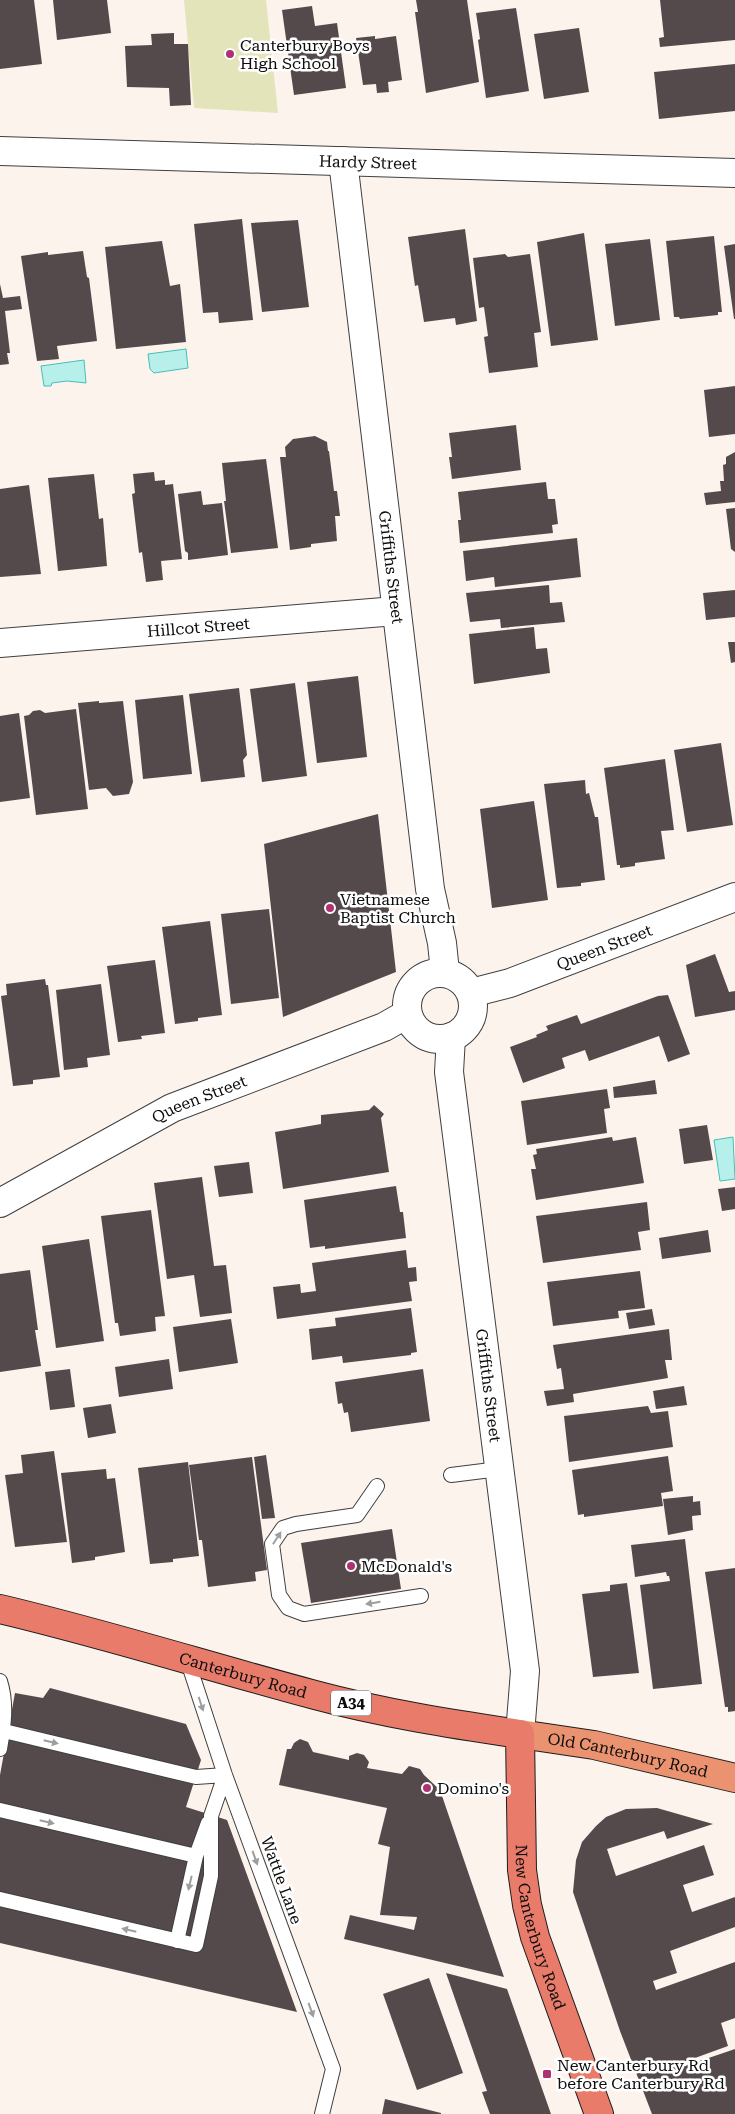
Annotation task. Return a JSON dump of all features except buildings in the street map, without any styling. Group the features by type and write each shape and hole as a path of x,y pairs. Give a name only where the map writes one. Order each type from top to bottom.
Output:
{"highway":[{"name":"Canterbury Road","path":"0,1609 66,1625 316,1695 450,1724 520,1734"},
{"name":"New Canterbury Road","path":"520,1734 522,1870 527,1905 535,1937 599,2114"}],"main road":[{"name":"Old Canterbury Road","path":"520,1734 594,1745 735,1778"}],"street":[{"name":"Hardy Street","path":"0,151 735,173"},
{"name":"Griffiths Street","path":"343,161 430,889 442,943 445,972"},
{"name":"Hillcot Street","path":"0,643 396,611"},
{"name":"Queen Street","path":"471,993 510,983 735,897"},
{"path":"445,972 456,976 465,984 471,993 474,1006 470,1020 463,1031 440,1040 429,1038 419,1032 407,1014 406,1003 414,983 423,976 445,972"},
{"name":"Queen Street","path":"0,1203 172,1108 384,1027 407,1014"},
{"name":"Griffiths Street","path":"451,1037 449,1072 524,1671 520,1734"}],"lane":[{"path":"451,1475 499,1469"},
{"path":"378,1486 357,1515 296,1524 283,1528 272,1544 279,1595 288,1608 304,1614 421,1596"},
{"name":"Wattle Lane","path":"186,1658 225,1776 333,2069 322,2114"},
{"path":"0,1681 5,1696 4,1731 0,1749"},
{"path":"4,1731 196,1777 225,1776 196,1856 177,1941"},
{"path":"0,1810 196,1856"},
{"path":"0,1899 196,1945 211,1876 211,1816"}],"green space":[{"name":"Canterbury Boys High School","path":"184,0 266,0 278,113 194,108"}],"water":[{"path":"186,349 188,368 154,373 150,369 148,354"},
{"path":"84,360 86,383 67,381 44,386 41,366"},
{"path":"733,1137 735,1179 720,1181 714,1140"}],"place":[{"name":"Canterbury Boys High School","path":"230,54"},
{"name":"Vietnamese Baptist Church","path":"330,908"},
{"name":"McDonald's","path":"351,1566"},
{"name":"Domino's","path":"427,1788"},
{"name":"New Canterbury Rd before Canterbury Rd","path":"547,2074"}]}
